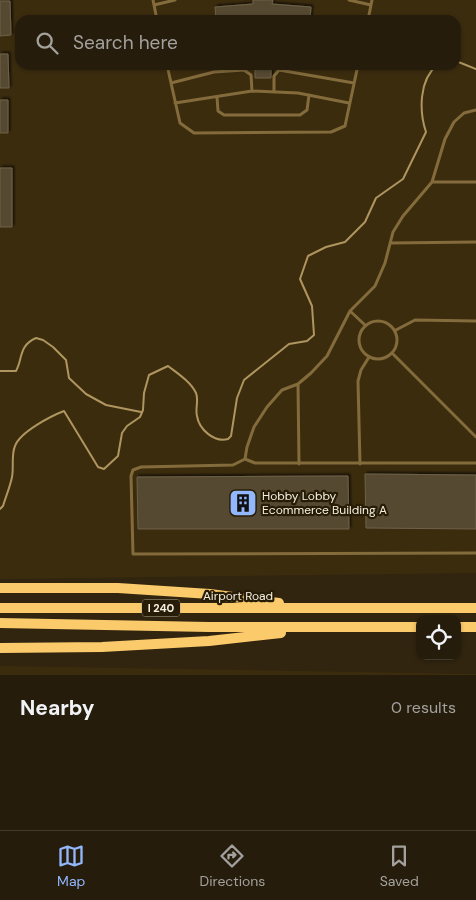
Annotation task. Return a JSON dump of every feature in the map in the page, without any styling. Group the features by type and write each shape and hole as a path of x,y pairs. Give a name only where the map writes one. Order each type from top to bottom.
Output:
{"highway":[{"path":"0,588 118,588 210,594 322,608"},
{"name":"Airport Road","path":"0,608 476,608"},
{"name":"I 240","path":"0,623 416,627"},
{"path":"0,648 102,648 209,641 326,627"},
{"path":"461,627 476,627"}],"lane":[{"path":"153,0 156,15"},
{"path":"154,5 175,0"},
{"path":"349,0 371,5"},
{"path":"369,15 372,0"},
{"path":"168,70 180,123 194,133 331,132 345,126 357,70"},
{"path":"171,83 214,72 244,70 251,74 252,91"},
{"path":"274,92 274,76 279,70 354,82"},
{"path":"175,103 252,91 309,95 349,103"},
{"path":"216,97 218,110 224,115 300,115 307,110 309,95"},
{"path":"245,459 254,427 267,407 282,390 298,384 327,356 350,311 374,286 385,263 393,232 403,216 432,182 445,139 454,122 464,113 476,110"},
{"path":"432,182 476,182"},
{"path":"390,243 476,242"},
{"path":"350,311 365,325"},
{"path":"376,320 382,320 396,330 398,343 392,353 383,358 368,356 361,349 358,339 365,325 376,320"},
{"path":"396,330 416,320 476,321"},
{"path":"392,353 476,437"},
{"path":"360,464 358,381 368,356"},
{"path":"298,384 299,464"},
{"path":"476,464 299,464 255,463 245,459 232,465 141,467 133,470 131,476 133,554 476,553"}],"shaded area":[{"path":"0,0 476,0 476,573 0,579"},
{"path":"0,666 476,674 476,675 0,675"}],"building":[{"path":"253,0 273,0 272,4 311,7 310,15 216,15 215,7 253,4"},
{"path":"0,1 10,1 11,35 0,36"},
{"path":"0,54 8,54 9,88 0,88"},
{"path":"255,70 271,70 271,78 255,78"},
{"path":"0,100 8,100 8,133 0,133"},
{"path":"0,168 12,168 12,227 0,227"},
{"path":"365,474 476,475 476,529 366,528"},
{"name":"Hobby Lobby Ecommerce Building A","path":"348,476 349,529 138,529 137,477"}],"waterway":[{"path":"461,63 476,69"},
{"path":"0,509 3,506 13,473 15,446 23,435 64,411 98,467 104,469 118,456 122,433 127,426 140,417 149,375 168,366 194,389 197,399 198,421 204,430 218,439 228,439 231,436 237,398 244,380 289,344 307,341 314,335 312,306 300,279 308,256 326,247 345,242 365,222 376,198 403,179 426,132 422,115 422,96 432,70"},
{"path":"0,371 16,371 26,345 36,338 43,340 66,360 69,378 86,394 106,405 141,412"}],"place":[{"name":"Hobby Lobby Ecommerce Building A","path":"243,503"}]}
